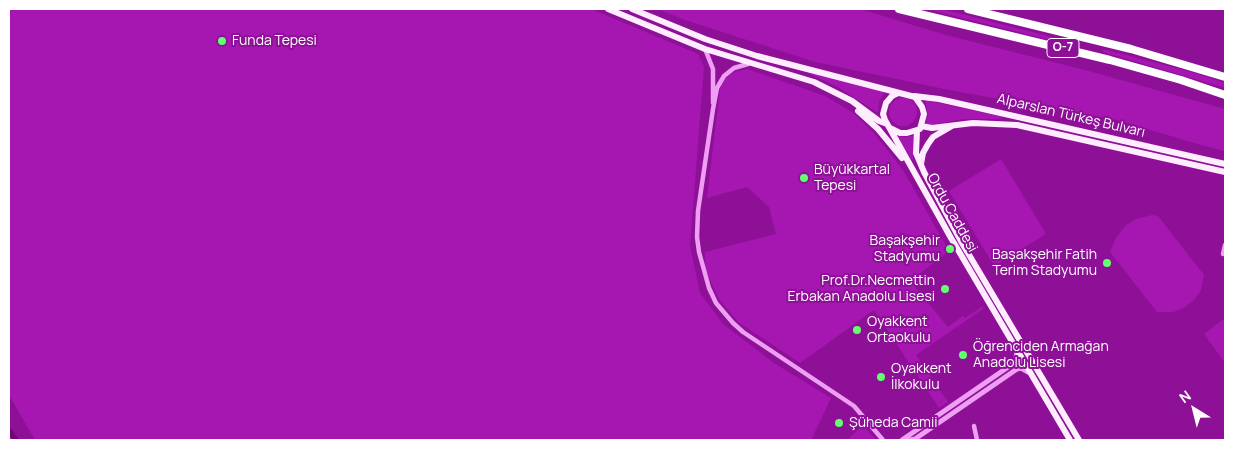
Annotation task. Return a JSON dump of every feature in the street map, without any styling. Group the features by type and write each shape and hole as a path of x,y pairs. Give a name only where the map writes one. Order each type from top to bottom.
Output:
{"highway":[{"name":"O-7","path":"899,9 1118,62 1225,95"},
{"name":"O-7","path":"968,9 1131,49 1225,77"}],"main road":[{"path":"608,9 705,49 748,64 806,80 841,96 900,133 919,129 924,114 922,107 919,101 904,94 757,56 705,39 632,9"},
{"path":"888,126 883,114 884,108 889,99 904,94"},
{"name":"Alparslan Türkeş Bulvarı","path":"904,94 939,99 1225,164"},
{"path":"841,96 878,129 917,176"},
{"name":"Alparslan Türkeş Bulvarı","path":"919,129 956,124 989,123 1017,125 1225,172"},
{"path":"921,166 923,153 933,137 956,124"},
{"name":"Ordu Caddesi","path":"888,126 951,238 1070,440"},
{"name":"Ordu Caddesi","path":"919,129 916,153 921,166 962,243 1079,440"}],"street":[{"path":"705,49 714,68 713,109"},
{"path":"748,64 734,68 724,76 717,88 713,109 698,211 697,237 708,288 724,315 743,332 854,406 883,440"},
{"path":"1223,254 1225,245"},
{"path":"902,440 1014,363 1017,349"},
{"path":"910,440 915,439 1017,369 1024,369 1031,374"},
{"path":"974,426 977,440"}],"shaded area":[{"path":"9,9 591,9 698,54 704,67 690,246 700,293 723,324 774,363 831,398 811,440 35,440 9,395"},
{"path":"657,9 860,9 946,35 1085,70 1225,109 1225,151 1117,120 954,91 815,62 685,20"},
{"path":"926,9 942,9 1071,42 1058,42"},
{"path":"1103,49 1191,72 1225,83 1225,88 1103,52"},
{"path":"747,69 825,96 852,112 873,132 903,170 949,251 910,281 948,327 963,316 965,318 983,306 983,309 916,355 948,402 939,408 874,310 800,363 738,322 719,299 705,269 705,252 776,234 769,207 747,187 707,198 720,89 725,79 734,72"},
{"path":"808,73 885,91 879,102 878,113 838,87"},
{"path":"903,98 913,102 917,112 913,122 903,126 893,122 889,112 893,102"},
{"path":"925,100 1003,117 999,119 964,119 925,126 928,115"},
{"path":"914,135 913,143 913,161 896,136"},
{"path":"1001,159 1046,234 994,266 949,191"},
{"path":"1152,215 1158,216 1204,275 1201,290 1195,299 1184,308 1173,312 1157,312 1110,252 1116,238 1126,225 1136,219"},
{"path":"1225,318 1225,363 1204,334"},
{"path":"863,425 876,440 847,440"}],"waterway":[{"path":"9,430 16,440"}],"place":[{"name":"Funda Tepesi","path":"222,41"},
{"name":"Büyükkartal Tepesi","path":"804,178"},
{"name":"Başakşehir Stadyumu","path":"950,249"},
{"name":"Başakşehir Fatih Terim Stadyumu","path":"1107,263"},
{"name":"Prof.Dr.Necmettin Erbakan Anadolu Lisesi","path":"945,289"},
{"name":"Oyakkent Ortaokulu","path":"857,330"},
{"name":"Öğrenciden Armağan Anadolu Lisesi","path":"963,355"},
{"name":"Oyakkent İlkokulu","path":"881,377"},
{"name":"Şüheda Camii","path":"839,423"}]}
